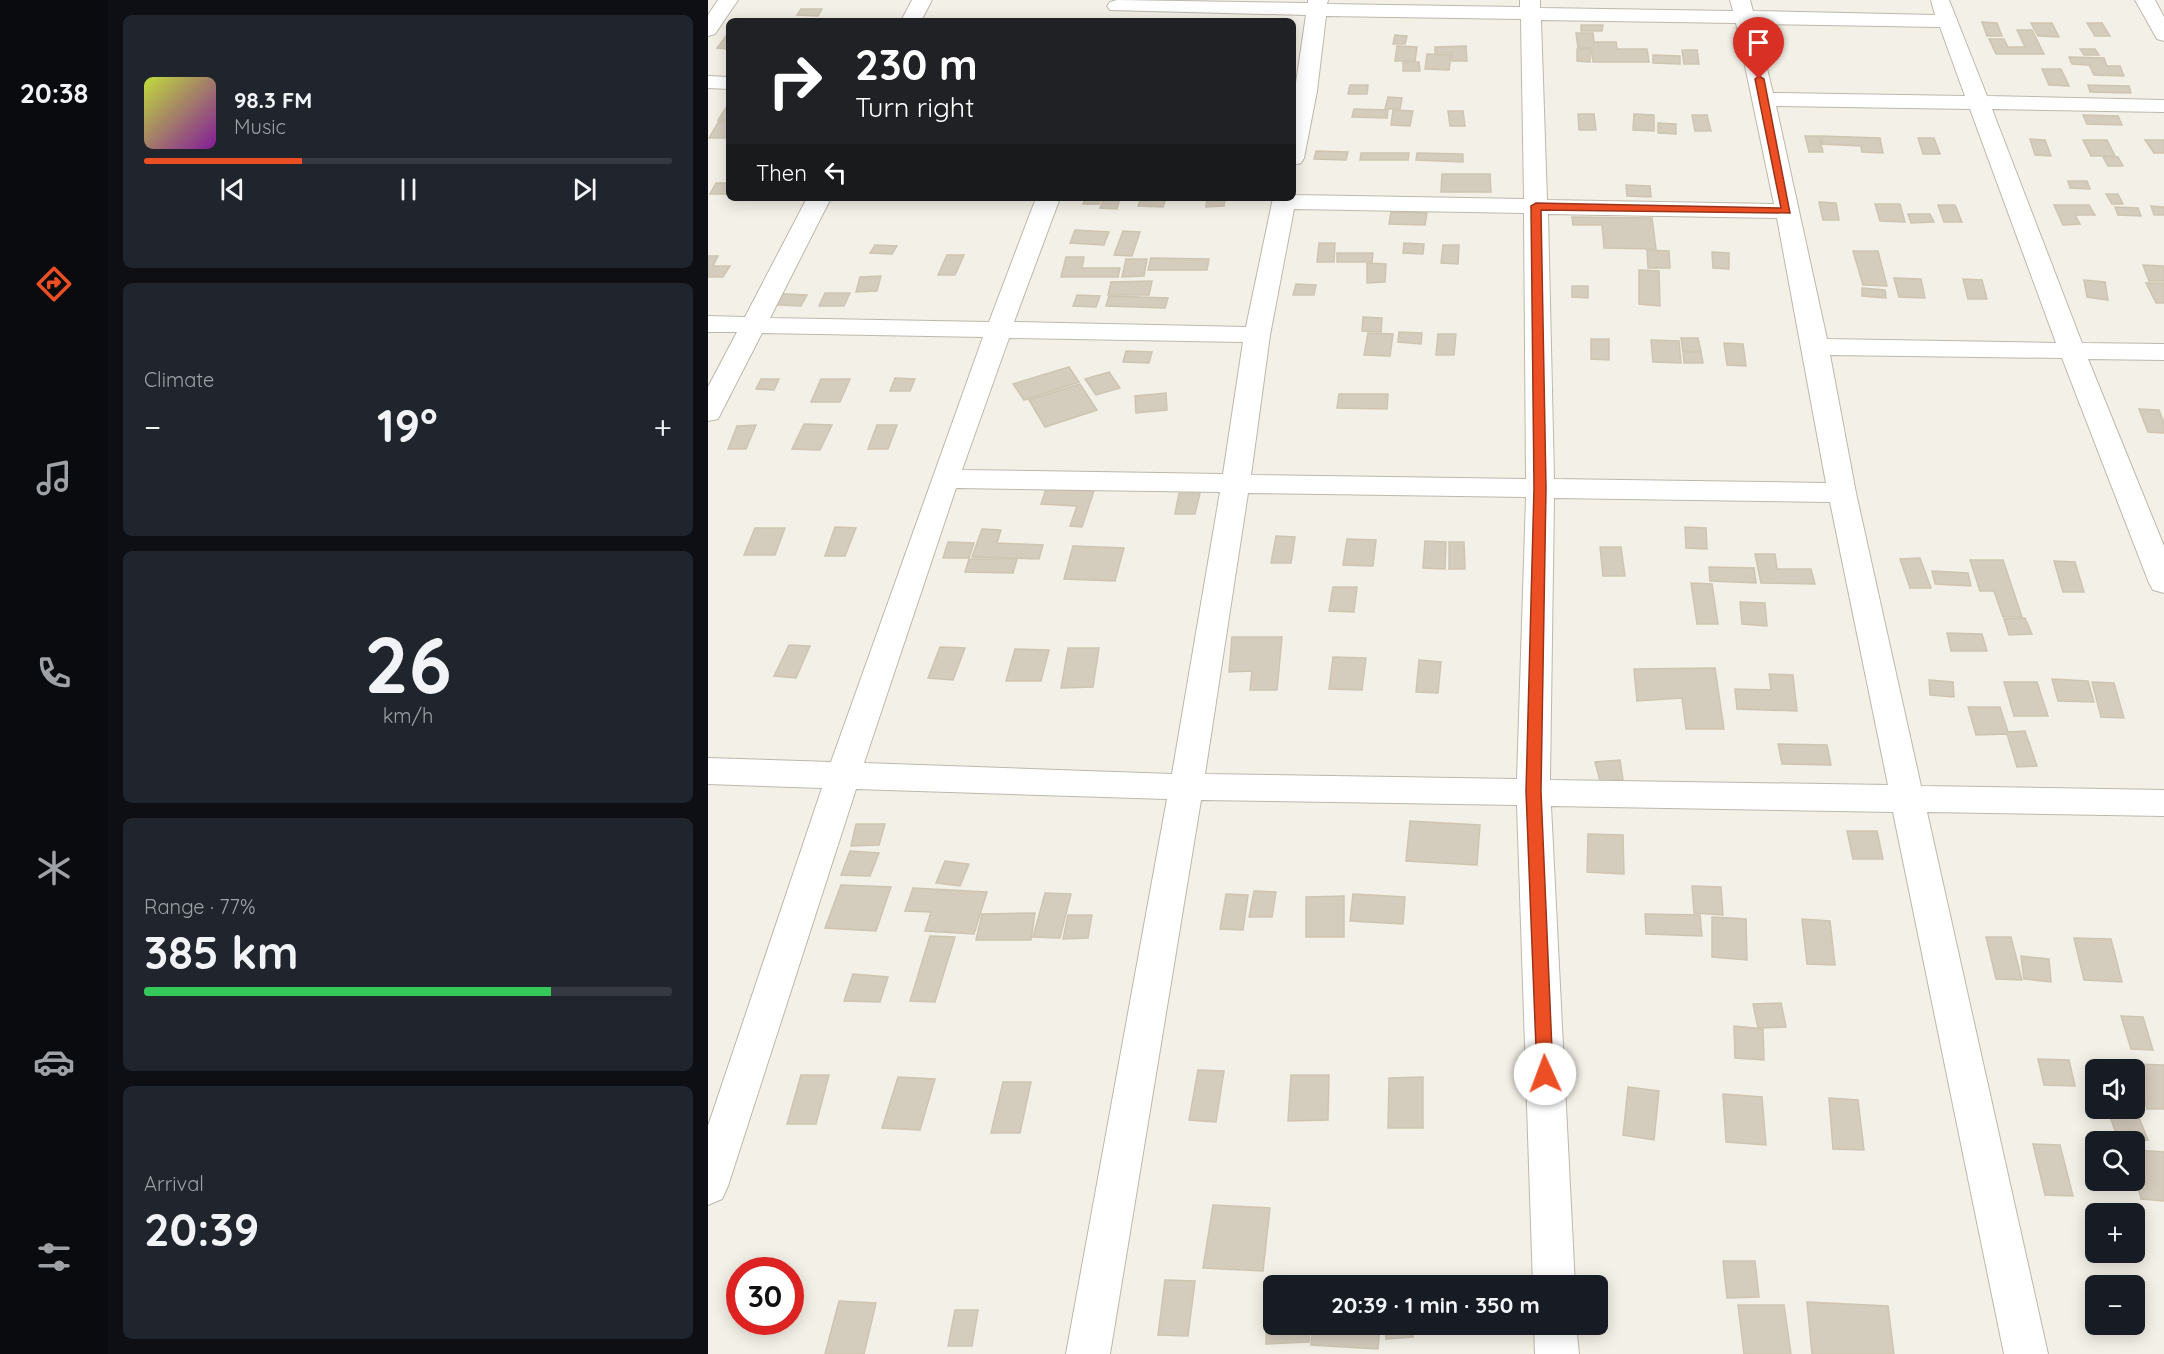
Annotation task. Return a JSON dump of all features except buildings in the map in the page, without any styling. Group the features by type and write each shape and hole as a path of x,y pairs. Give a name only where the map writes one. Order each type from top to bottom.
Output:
{"street":[{"path":"708,30 728,0"},
{"path":"913,18 922,0"},
{"path":"2145,0 2164,35"},
{"path":"1296,129 1300,91 1318,5"},
{"path":"1116,9 1318,5 1944,10 2072,350 2164,583"},
{"path":"1530,7 1536,206 1540,488 1533,791 1554,1275"},
{"path":"1742,9 1764,99 1816,347 1842,493 2026,1354"},
{"path":"708,82 726,82"},
{"path":"1764,99 2164,106"},
{"path":"1296,200 1786,211"},
{"path":"708,412 817,201"},
{"path":"708,1186 842,775 997,330 1047,201"},
{"path":"1088,1354 1186,787 1236,482 1257,335 1285,201"},
{"path":"708,324 1257,335"},
{"path":"1816,347 2164,352"},
{"path":"947,479 1842,493"},
{"path":"708,771 1186,787 2164,803"},
{"path":"1556,1335 1557,1354"}],"route":[{"path":"1545,1074 1533,791 1540,488 1536,206 1786,211 1759,79"}]}
